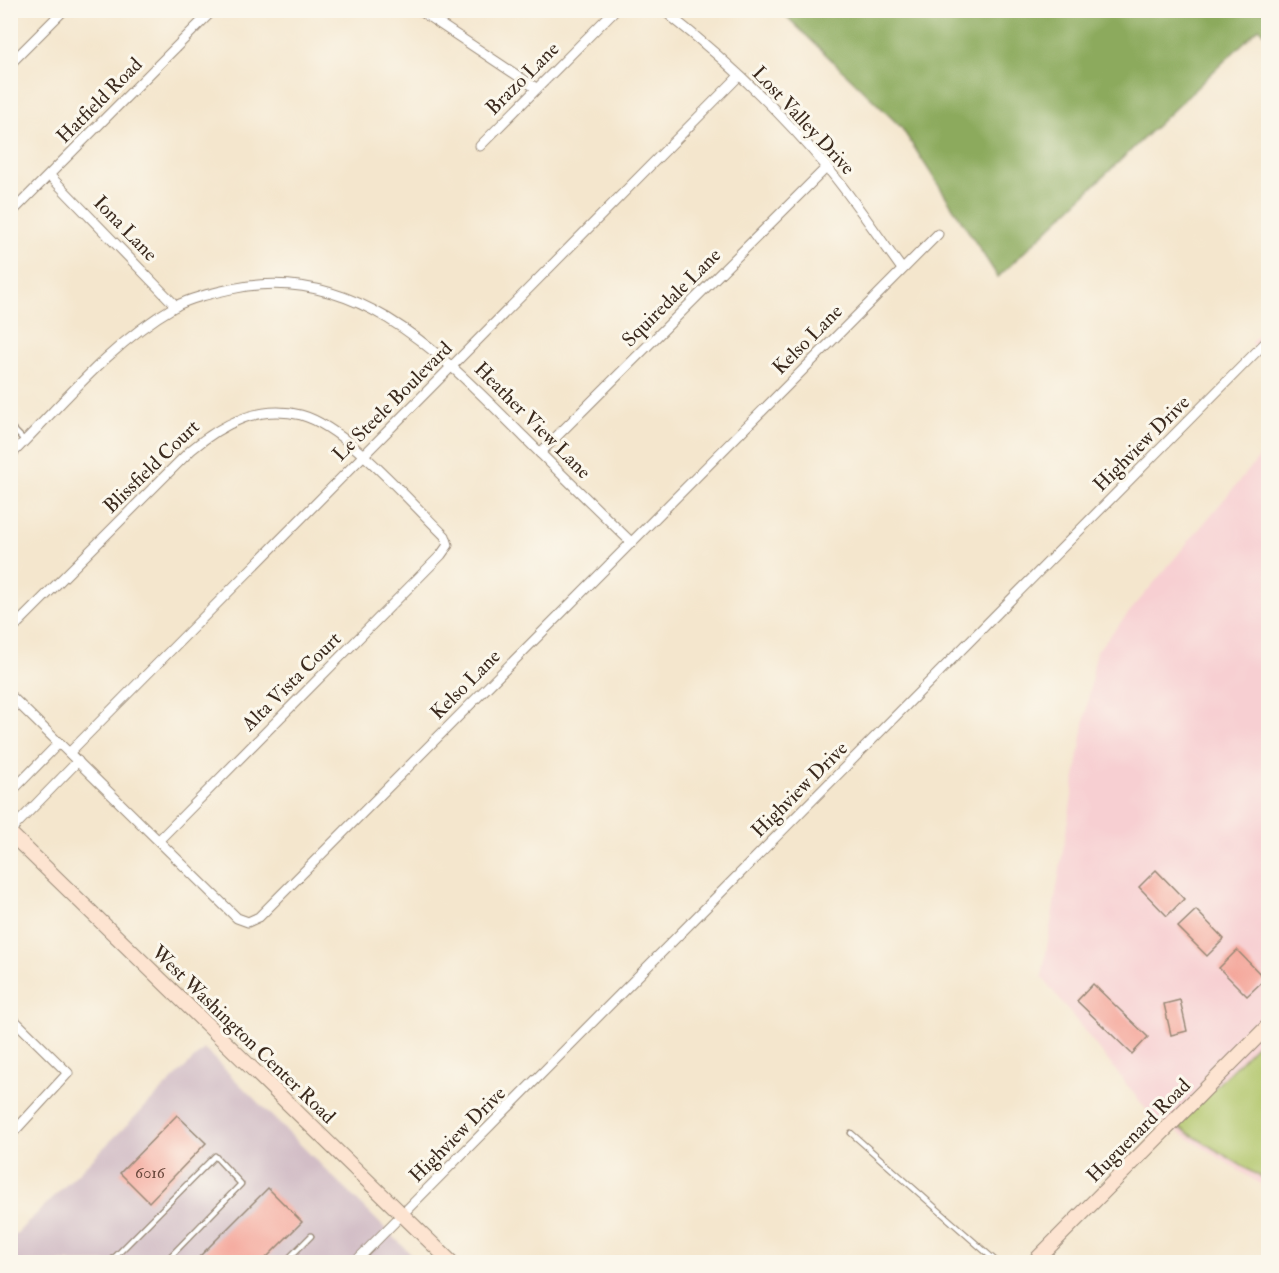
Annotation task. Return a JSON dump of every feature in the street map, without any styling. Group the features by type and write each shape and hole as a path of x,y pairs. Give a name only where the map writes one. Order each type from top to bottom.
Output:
{"main road":[{"name":"West Washington Center Road","path":"10,832 451,1263"},
{"name":"Huguenard Road","path":"1043,1260 1269,1026"}],"street":[{"path":"10,64 64,10"},
{"name":"Hatfield Road","path":"10,214 213,10"},
{"path":"419,10 536,88"},
{"name":"Brazo Lane","path":"480,146 615,10"},
{"name":"Lost Valley Drive","path":"663,10 739,76 827,167 903,269"},
{"name":"Le Steele Boulevard","path":"70,752 739,76"},
{"name":"Squiredale Lane","path":"540,453 827,167"},
{"name":"Iona Lane","path":"50,176 176,306"},
{"name":"Kelso Lane","path":"10,695 237,918 248,922 259,917 938,234"},
{"name":"Heather View Lane","path":"10,456 121,344 176,306 219,291 250,284 317,288 361,303 413,333 453,366 631,542"},
{"name":"Highview Drive","path":"355,1263 1268,341"},
{"name":"Blissfield Court","path":"10,631 214,430 241,418 271,412 302,415 334,433 363,456 445,536 448,545"},
{"name":"Alta Vista Court","path":"159,840 448,545"},
{"path":"10,793 59,743"},
{"path":"10,832 78,761"},
{"path":"10,1017 68,1073 10,1136"}],"lane":[{"path":"10,426 25,441"},
{"path":"851,1133 997,1263"},
{"path":"111,1263 215,1156 241,1184 165,1263"},
{"path":"285,1263 311,1236"}],"shaded area":[{"path":"1268,322 1268,361 1251,343"},
{"path":"1268,447 1268,1189 1149,1113 1042,977 1096,652"},
{"path":"204,1049 419,1262 11,1262 11,1239"}],"green space":[{"path":"781,11 1268,11 1268,36 1259,28 998,277 901,127"},
{"path":"1268,1033 1268,1182 1177,1126"}],"building":[{"path":"1156,870 1184,899 1167,916 1139,887"},
{"path":"1196,910 1224,939 1207,956 1178,927"},
{"path":"1237,950 1265,979 1247,996 1219,968"},
{"path":"1093,984 1148,1037 1132,1054 1077,1001"},
{"path":"1180,1000 1187,1031 1171,1035 1164,1004"},
{"path":"177,1115 206,1143 149,1202 120,1173"},
{"path":"268,1188 302,1222 262,1262 194,1262"}]}
